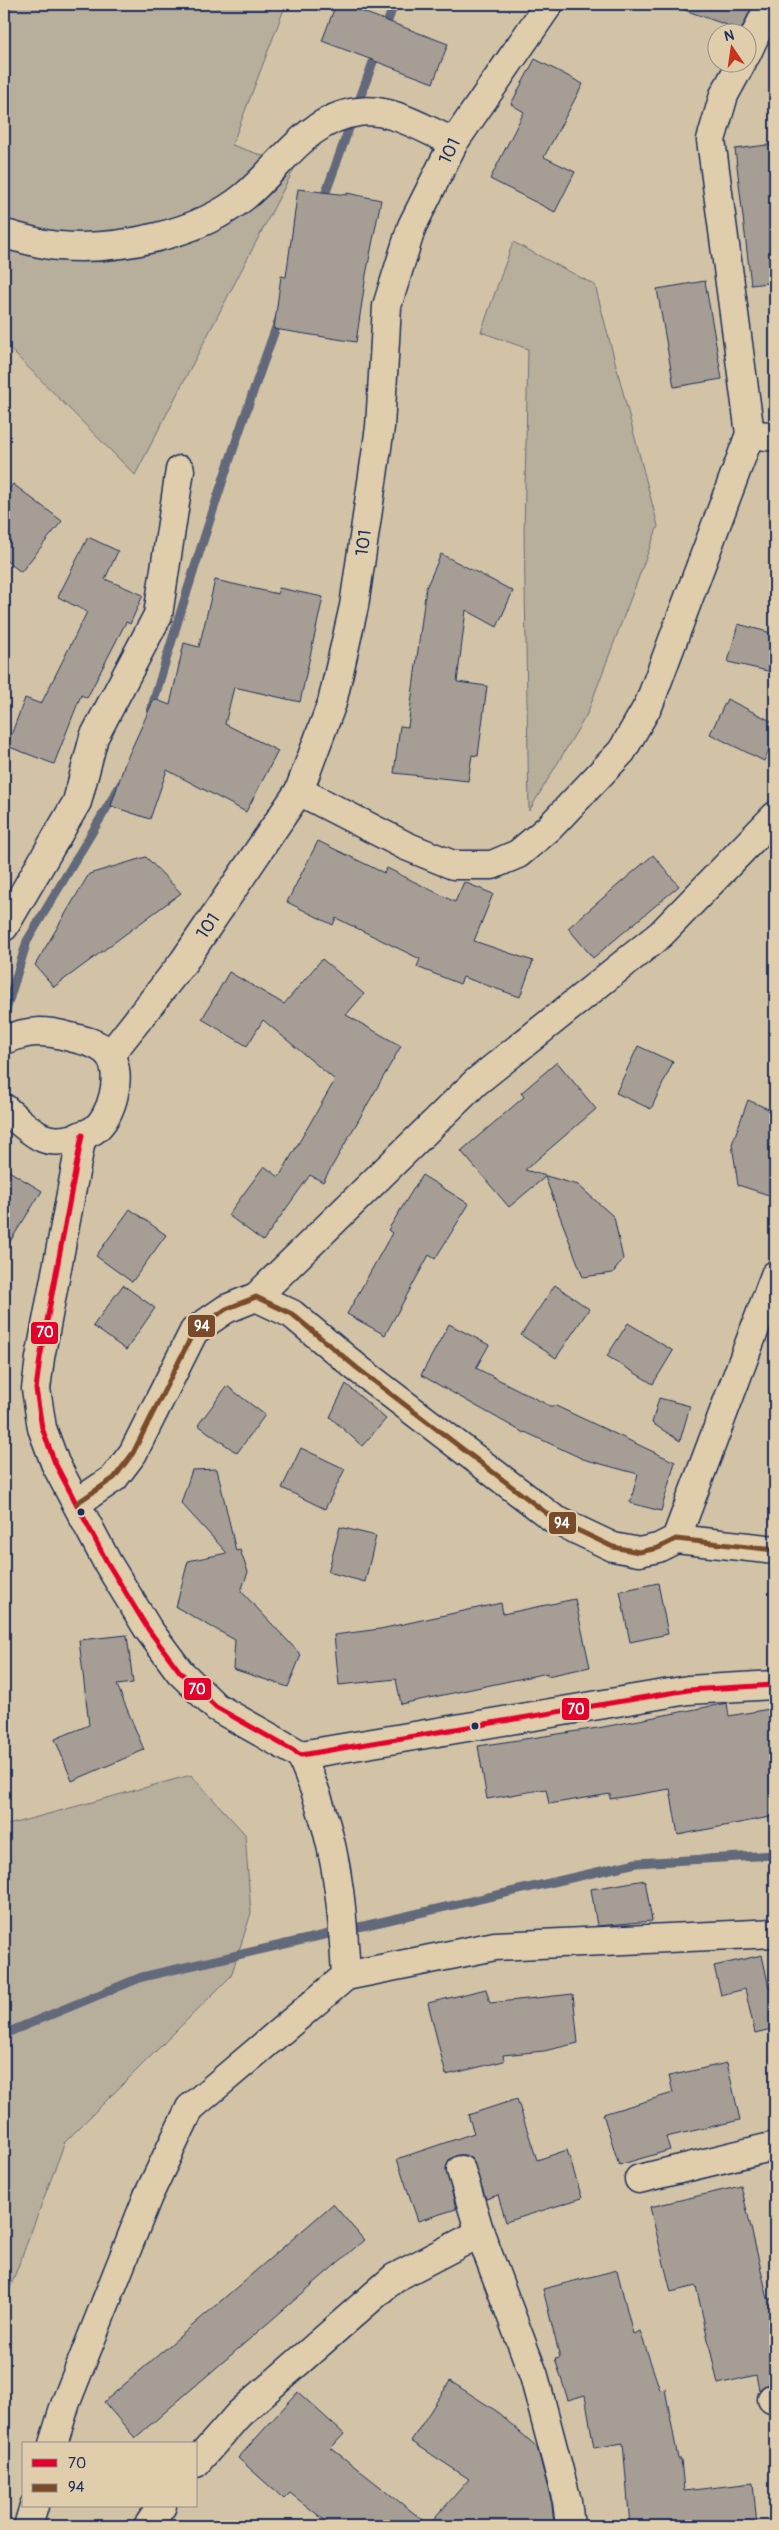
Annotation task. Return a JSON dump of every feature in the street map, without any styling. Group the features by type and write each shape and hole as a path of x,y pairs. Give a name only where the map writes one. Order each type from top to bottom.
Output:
{"street":[{"name":"101","path":"110,1055 184,961 299,791 332,703 354,606 380,427 387,306 412,226 454,142 549,4"},
{"path":"756,34 770,4"},
{"path":"299,791 406,846 453,865 492,865 518,854 549,828 622,751 649,704 762,435 711,140 724,95 737,72"},
{"path":"4,234 58,246 109,246 157,236 210,220 245,196 286,155 328,120 358,112 383,112 454,142"},
{"path":"4,928 77,802 94,737 158,615 180,470"},
{"path":"77,1503 114,1478 133,1453 194,1331 226,1309 256,1297 476,1082 661,934 775,816"},
{"path":"4,1040 35,1030 91,1042 110,1055 115,1068 116,1088 109,1108 95,1129 62,1141 43,1138 4,1108"},
{"path":"82,1135 40,1358 36,1389 42,1428 55,1463 106,1562 148,1629 180,1672 216,1707 301,1755 688,1690 775,1685"},
{"path":"676,1539 775,1275"},
{"path":"256,1297 292,1314 357,1368 554,1519 613,1547 639,1552 658,1548 676,1539 775,1550"},
{"path":"301,1755 322,1809 336,1868 343,1921 346,1976"},
{"path":"55,2442 66,2402 148,2196 190,2108 346,1976 495,1946 775,1933"},
{"path":"640,2179 775,2146"},
{"path":"461,2170 480,2233 534,2376 567,2501 570,2526"},
{"path":"198,2461 238,2414 394,2278 480,2233"},
{"path":"28,2526 33,2508"},
{"path":"148,2526 161,2508"}],"shaded area":[{"path":"4,4 286,4 232,145 295,167 135,475 4,343"},
{"path":"513,242 595,285 658,526 587,714 529,811 524,533 528,349 481,332"},
{"path":"191,1775 245,1834 251,1913 231,1976 65,2142 4,2304 4,1826"}],"building":[{"path":"336,4 342,4 448,44 433,83 322,41"},
{"path":"676,4 753,4 745,22 718,22 676,7"},
{"path":"535,59 583,84 544,157 575,172 555,212 490,179 524,112 511,104"},
{"path":"775,144 775,282 751,285 735,149"},
{"path":"298,189 347,195 347,193 381,200 366,275 356,342 274,329 281,276 286,277"},
{"path":"705,281 722,379 674,387 657,289"},
{"path":"13,484 62,521 21,572 4,559 4,495"},
{"path":"88,537 118,551 105,579 143,595 130,624 126,622 87,698 81,695 54,764 7,746 25,698 41,704 87,612 58,597"},
{"path":"441,554 513,591 497,627 466,610 457,682 487,686 478,756 472,755 468,781 394,773 400,726 408,727 426,588"},
{"path":"215,580 278,594 279,588 323,597 300,702 234,687 225,724 278,751 246,812 167,770 150,819 111,806 125,763 154,699 170,705 184,643 199,647"},
{"path":"738,624 775,634 775,659 772,672 728,662"},
{"path":"727,699 775,723 775,738 764,761 710,734"},
{"path":"318,841 384,873 387,868 455,902 464,882 493,894 474,941 533,961 520,997 463,977 460,984 417,967 420,959 336,918 333,925 287,902"},
{"path":"653,855 679,886 593,958 568,928"},
{"path":"146,857 181,893 54,987 35,965 89,874"},
{"path":"322,959 364,994 346,1015 401,1046 323,1182 310,1175 263,1241 228,1215 264,1166 279,1177 335,1080 263,1020 247,1046 202,1019 229,972 284,1004"},
{"path":"638,1046 673,1062 651,1109 616,1093"},
{"path":"557,1062 596,1109 525,1170 578,1185 614,1217 623,1259 613,1273 583,1277 545,1177 509,1207 461,1151 524,1097 521,1093"},
{"path":"748,1100 775,1112 775,1197 738,1185 732,1144"},
{"path":"4,1168 42,1191 4,1251"},
{"path":"422,1175 469,1204 435,1259 429,1255 385,1335 347,1314 392,1233 388,1230"},
{"path":"130,1209 166,1235 132,1282 96,1256"},
{"path":"123,1285 155,1308 126,1350 93,1326"},
{"path":"555,1285 589,1309 556,1358 521,1335"},
{"path":"628,1323 673,1351 653,1384 607,1356"},
{"path":"449,1324 489,1345 476,1368 550,1406 556,1406 675,1462 661,1511 630,1503 638,1474 583,1459 524,1433 421,1375"},
{"path":"346,1384 386,1419 362,1446 330,1417"},
{"path":"227,1386 265,1415 237,1453 198,1425"},
{"path":"659,1398 690,1406 680,1441 652,1423"},
{"path":"301,1448 345,1469 325,1509 282,1488"},
{"path":"217,1469 236,1551 240,1550 248,1572 241,1591 301,1655 288,1687 233,1669 235,1640 176,1607 188,1561 227,1553 181,1503 192,1470"},
{"path":"340,1527 376,1536 365,1582 328,1572"},
{"path":"658,1583 668,1634 630,1642 620,1591"},
{"path":"575,1599 590,1667 547,1676 547,1673 401,1704 396,1679 339,1685 334,1635 380,1629 501,1603 503,1614"},
{"path":"127,1635 133,1683 117,1685 144,1750 72,1781 55,1739 89,1725 79,1640"},
{"path":"727,1703 729,1716 775,1708 775,1816 678,1835 670,1789 610,1799 610,1794 549,1804 546,1789 487,1799 478,1746 598,1728"},
{"path":"645,1880 652,1921 597,1926 591,1889"},
{"path":"762,1955 769,1988 775,1986 775,2028 755,2033 745,1989 721,1995 714,1966"},
{"path":"486,1989 490,2003 573,1994 578,2043 544,2051 503,2055 504,2061 446,2075 428,2003"},
{"path":"727,2063 740,2120 666,2137 670,2150 619,2165 603,2114 673,2093 669,2076"},
{"path":"517,2099 537,2160 567,2150 582,2198 506,2222 498,2195 486,2199 472,2159 465,2155 457,2155 450,2159 446,2167 456,2209 418,2221 397,2159 474,2133 468,2115"},
{"path":"741,2186 768,2299 775,2298 775,2383 765,2385 759,2390 756,2375 718,2384 696,2286 671,2292 650,2207"},
{"path":"333,2204 364,2240 135,2438 104,2402"},
{"path":"617,2270 633,2334 640,2331 660,2390 665,2389 678,2459 681,2459 684,2491 753,2483 757,2526 630,2526 623,2443 594,2448 585,2395 568,2400 555,2359 560,2358 543,2289"},
{"path":"450,2381 495,2410 537,2447 552,2504 554,2526 332,2526 290,2493 284,2499 238,2458 298,2392 344,2434 331,2448 429,2525 469,2479 411,2441"}],"waterway":[{"path":"384,32 394,4"},
{"path":"322,203 377,51"},
{"path":"151,710 212,513 279,319"},
{"path":"4,1017 27,941 121,784"},
{"path":"4,2034 142,1977 636,1863 775,1855"}],"transit line":[{"name":"70","path":"82,1135 40,1358 36,1389 42,1428 55,1463 107,1562 148,1629 180,1672 216,1707 301,1755 688,1690 775,1685"},
{"name":"94","path":"77,1503 114,1478 133,1453 194,1331 226,1309 256,1297 292,1314 357,1368 554,1519 613,1547 639,1552 658,1548 676,1539 775,1550"}]}
